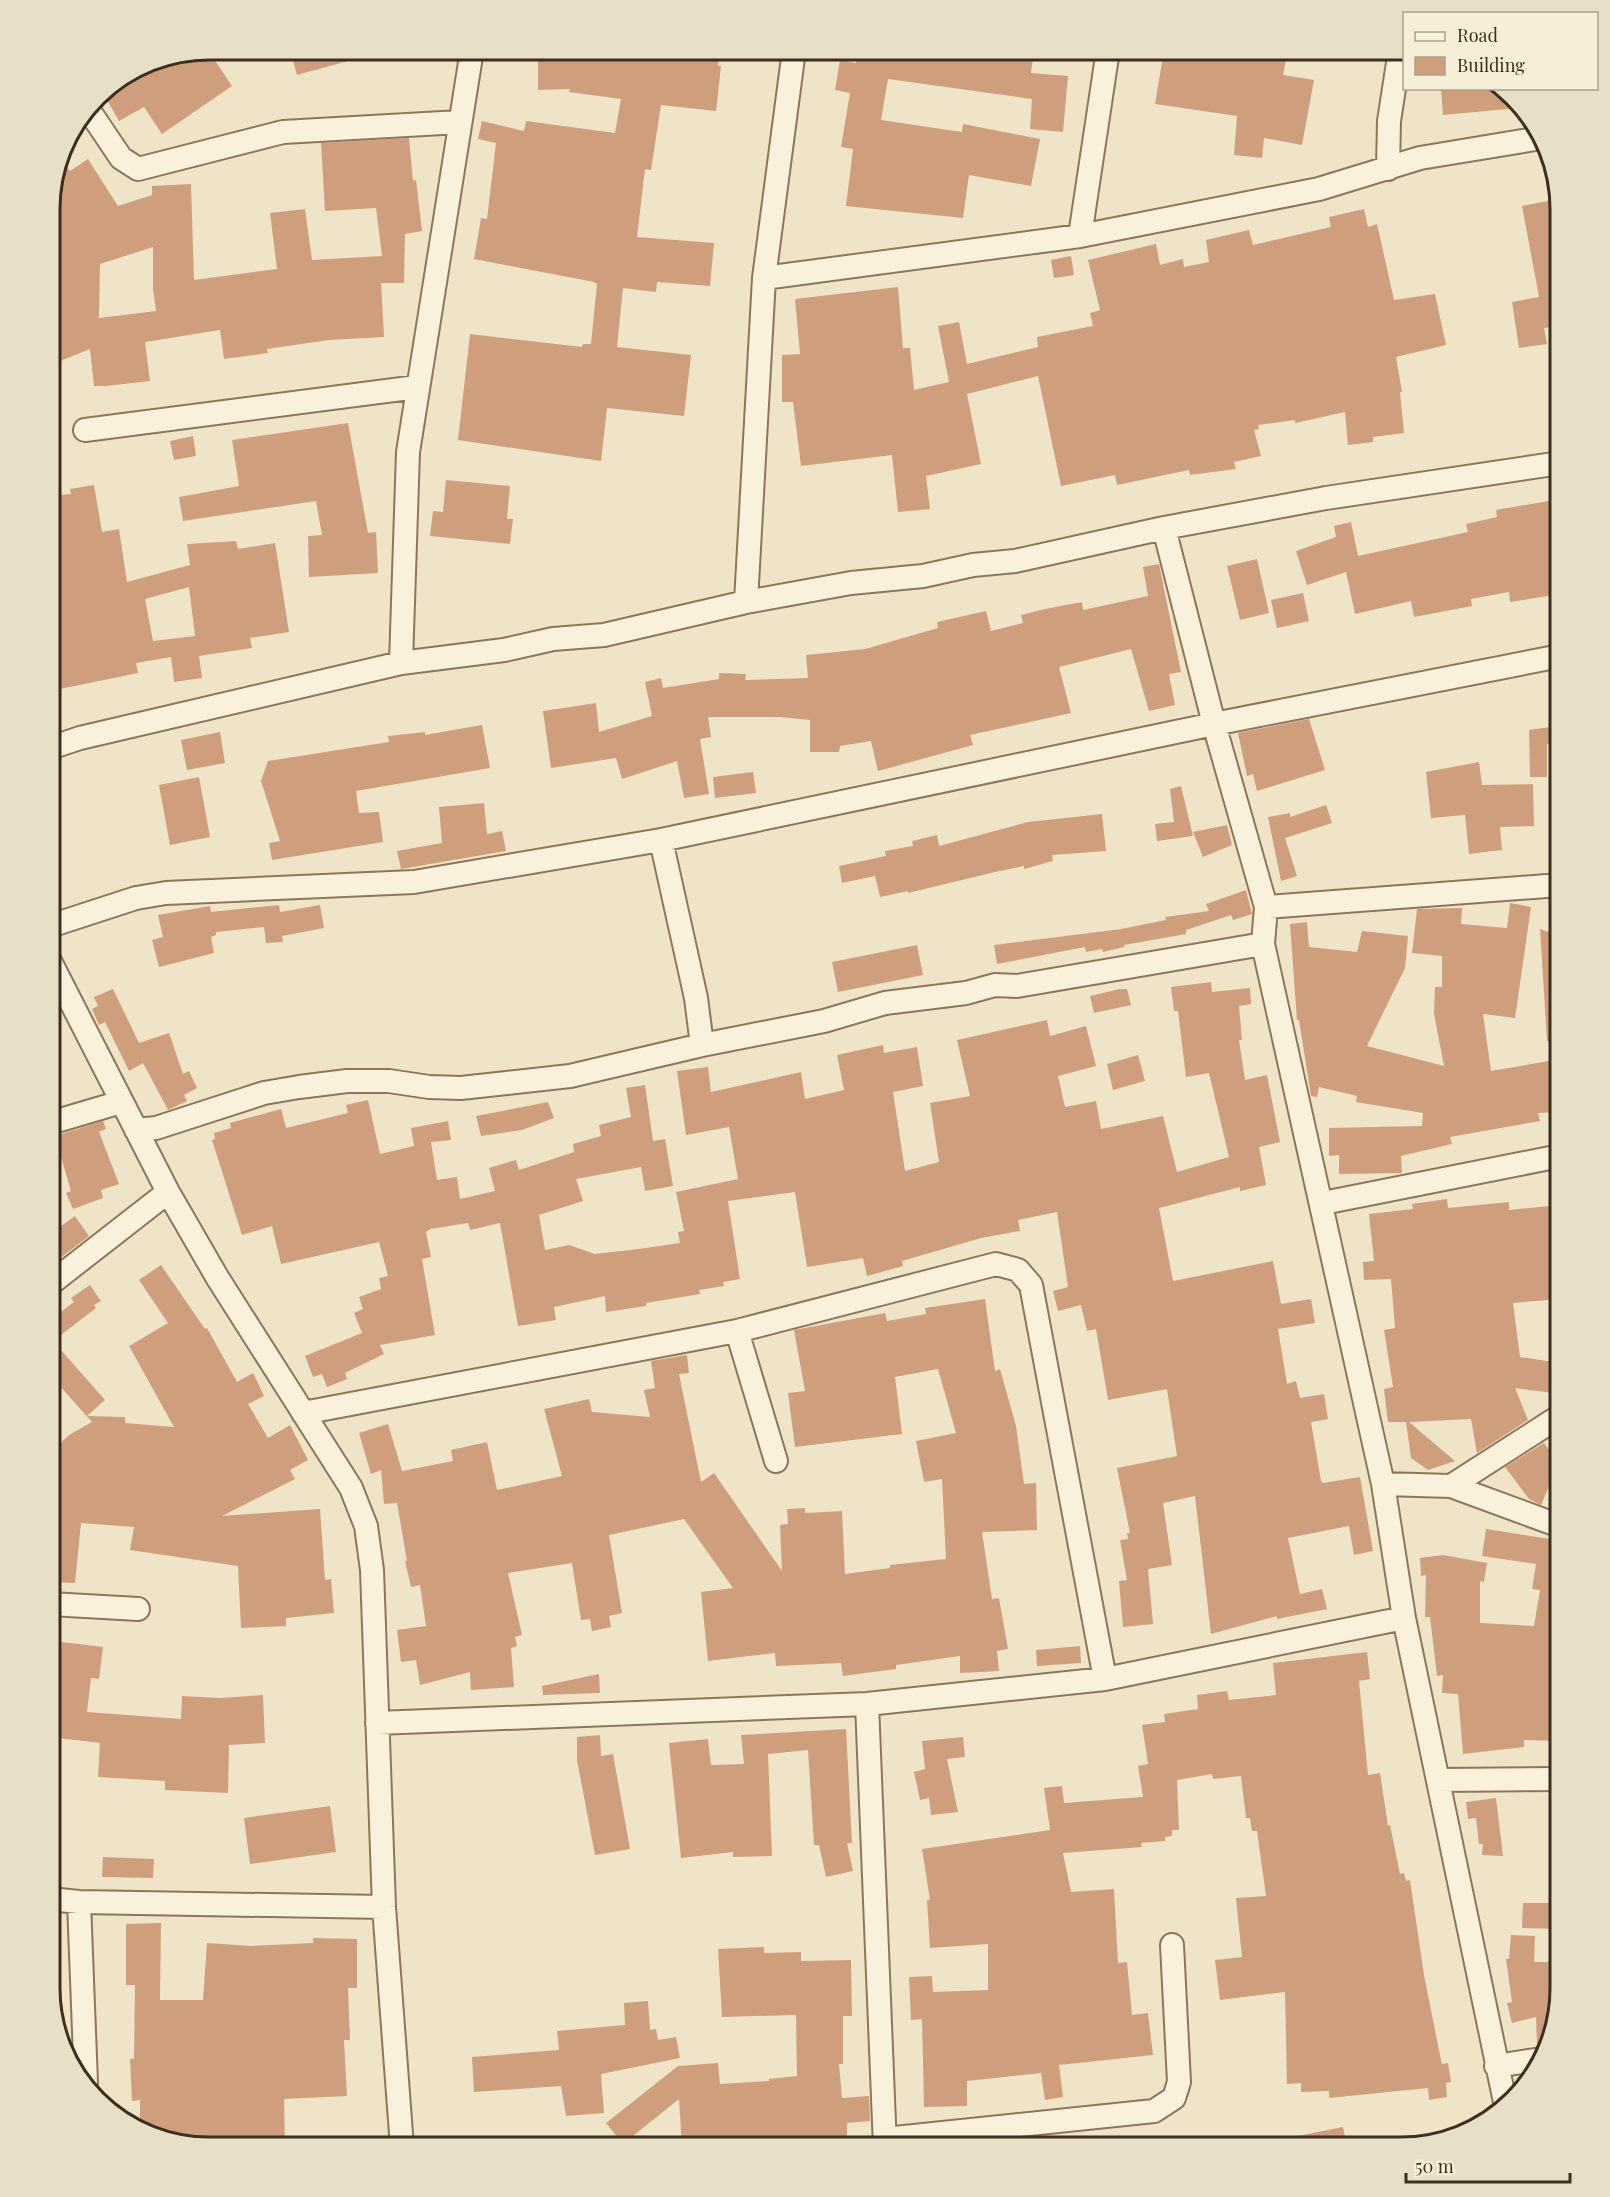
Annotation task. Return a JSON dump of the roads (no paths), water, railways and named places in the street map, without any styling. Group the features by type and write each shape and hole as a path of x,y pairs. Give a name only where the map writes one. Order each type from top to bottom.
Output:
{"street":[{"path":"401,663 408,452 470,60"},
{"path":"746,602 764,278 793,60"},
{"path":"1080,236 1106,60"},
{"path":"1388,169 1389,121 1398,60"},
{"path":"92,116 121,158 138,169 283,132 460,122"},
{"path":"764,278 1080,236 1319,189 1420,158 1533,139"},
{"path":"85,430 417,387"},
{"path":"60,745 80,738 401,663 504,650 552,639 604,635 746,602 851,583 923,576 973,565 1015,561 1164,528 1326,498 1550,464"},
{"path":"1164,528 1214,724 1266,907 1263,944 1323,1203 1383,1484 1404,1618 1503,2095"},
{"path":"60,923 136,898 166,893 414,882 661,840 1214,724 1550,658"},
{"path":"661,840 694,988 702,1045"},
{"path":"1266,907 1550,886"},
{"path":"136,1130 156,1128 264,1093 347,1081 389,1081 429,1087 461,1088 570,1076 702,1045 824,1021 885,1003 966,993 995,985 1017,986 1263,944"},
{"path":"60,982 168,1192 217,1277 351,1488 366,1526 372,1570 384,1906 401,2137"},
{"path":"60,1120 121,1102"},
{"path":"1323,1203 1550,1158"},
{"path":"60,1276 168,1192"},
{"path":"303,1413 737,1331 996,1264 1018,1270 1031,1285 1105,1679"},
{"path":"737,1331 776,1461"},
{"path":"1451,1486 1550,1422"},
{"path":"1383,1484 1451,1486 1550,1522"},
{"path":"60,1605 138,1609"},
{"path":"377,1724 867,1704 1105,1679 1404,1618"},
{"path":"867,1704 885,2137"},
{"path":"1439,1780 1550,1779"},
{"path":"60,1900 384,1906"},
{"path":"79,1902 86,2071"},
{"path":"935,2137 1154,2111 1174,2098 1179,2082 1172,1945"},
{"path":"1496,2066 1531,2061"}]}
